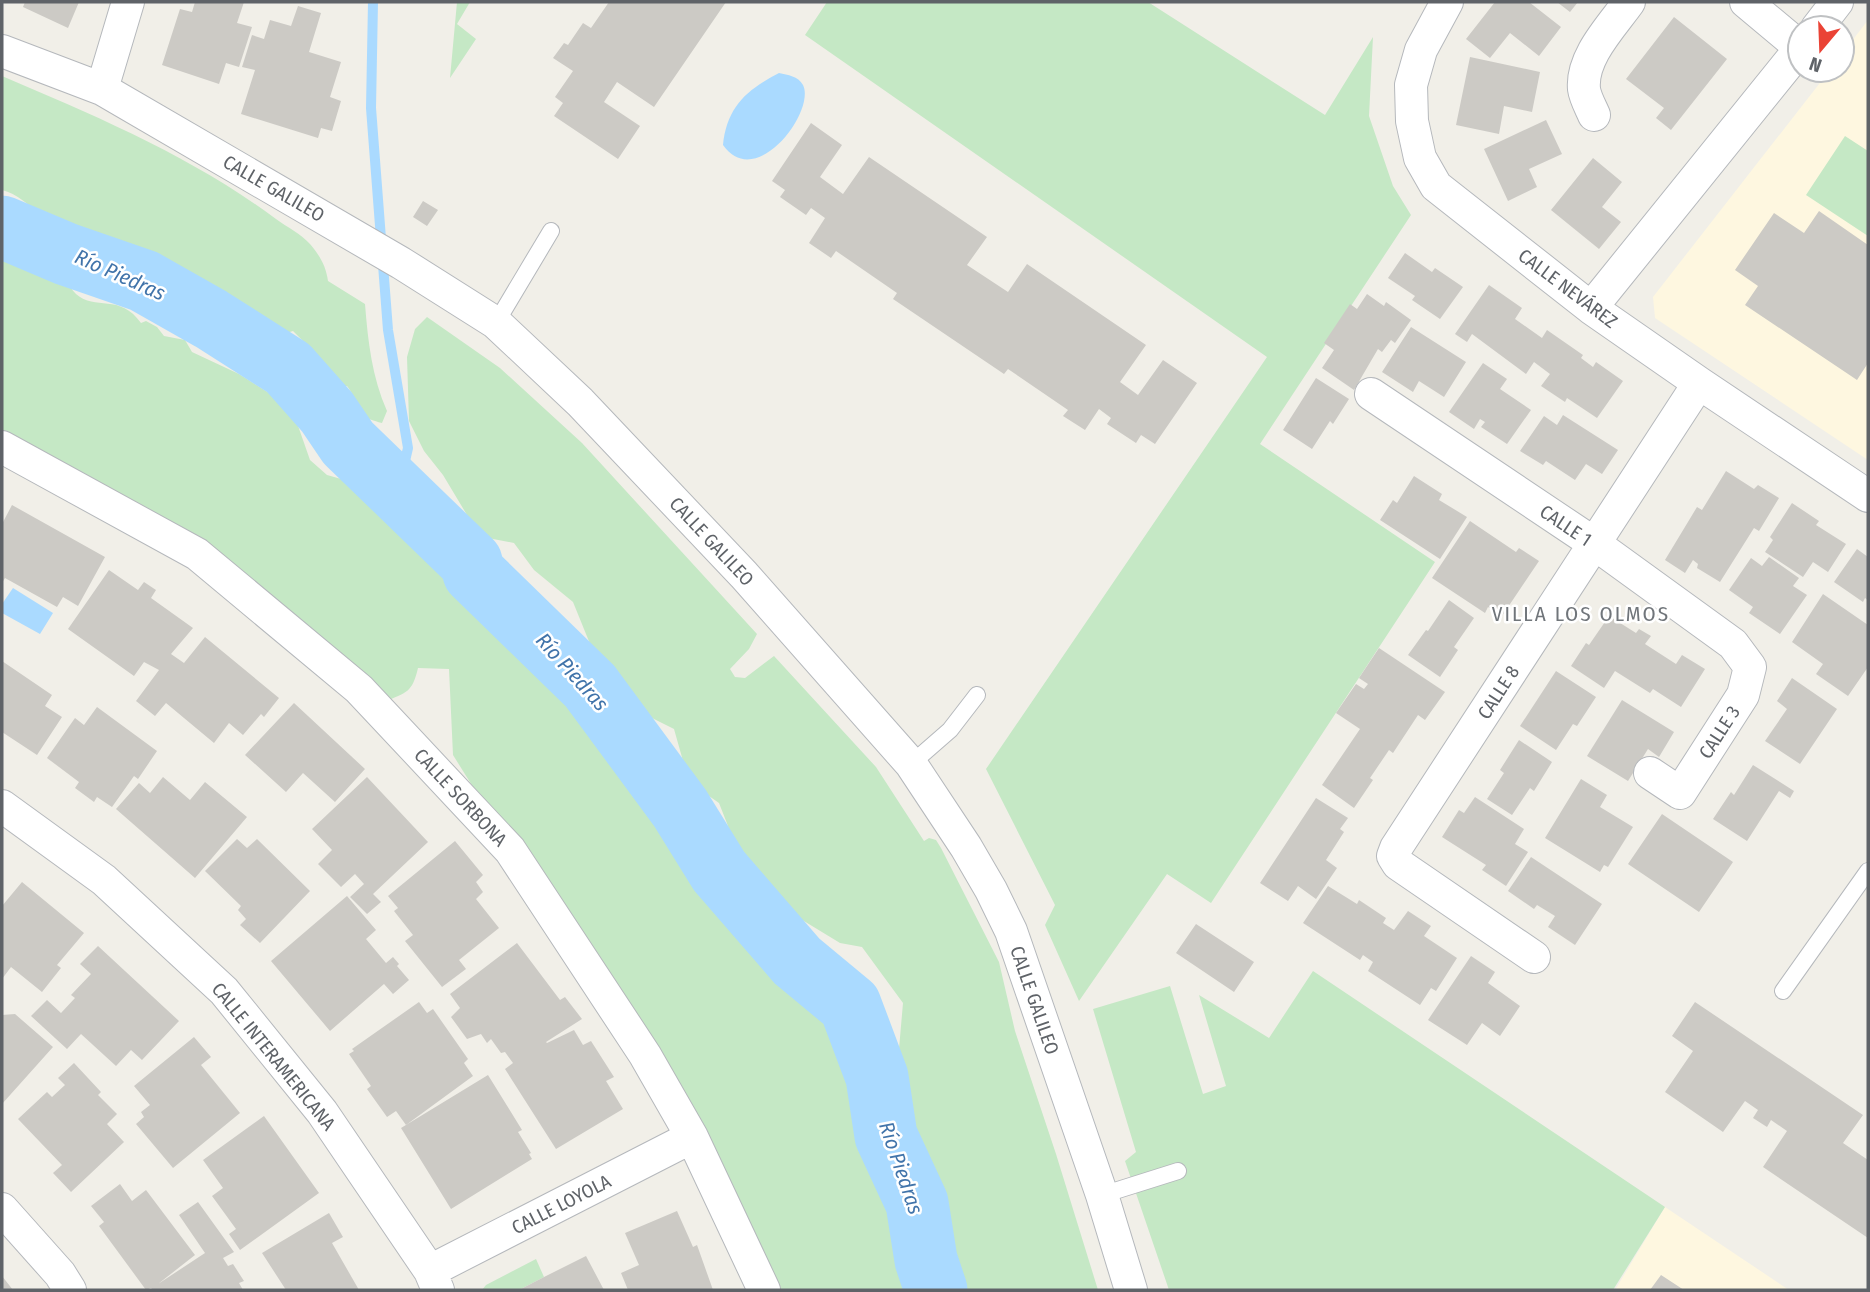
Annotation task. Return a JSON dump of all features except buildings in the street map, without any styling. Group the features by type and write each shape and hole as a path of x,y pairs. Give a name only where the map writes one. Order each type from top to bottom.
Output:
{"street":[{"path":"102,89 128,2"},
{"name":"CALLE NEVÁREZ","path":"1447,2 1421,50 1411,85 1412,121 1420,158 1436,186 1591,308 1868,496"},
{"path":"1594,115 1584,91 1584,76 1590,59 1629,2"},
{"path":"1746,2 1786,36"},
{"name":"CALLE GALILEO","path":"2,51 102,89 401,262 496,323 580,402 744,575 911,764 991,890 1011,931 1102,1195 1131,1290"},
{"path":"1591,308 1786,65"},
{"name":"CALLE 8","path":"1534,957 1398,864 1393,856 1395,848 1699,383"},
{"name":"CALLE 1","path":"1371,394 1595,544 1733,643 1750,667"},
{"name":"CALLE SORBONA","path":"2,447 197,554 359,689 510,850 645,1055 692,1137 764,1290"},
{"name":"CALLE 3","path":"1650,773 1680,793 1743,695 1750,667"},
{"name":"CALLE INTERAMERICANA","path":"2,806 104,880 224,991 322,1112 434,1281"},
{"name":"CALLE LOYOLA","path":"434,1281 692,1137"},
{"path":"2,1209 71,1290"}],"lane":[{"path":"496,323 551,231"},
{"path":"911,764 950,730 977,695"},
{"path":"1783,991 1868,871"},
{"path":"1102,1195 1178,1171"}],"shaded area":[{"path":"1868,20 1868,460 1655,318 1653,297 1819,84 1856,84 1856,36"},
{"path":"1665,1207 1789,1290 1615,1290"}],"green space":[{"path":"457,2 470,2 457,24 476,39 450,78"},
{"path":"827,2 1148,2 1325,115 1373,37 1369,116 1393,186 1411,215 1260,444 1435,562 1211,903 1167,874 1079,1001 1045,925 1055,905 986,769 1267,357 805,35"},
{"path":"2,76 108,122 178,157 244,197 306,240 322,261 328,281 365,304 372,359 387,411 382,423 360,413 347,386 327,381 312,367 315,353 293,331 285,333 271,329 242,304 235,311 192,298 181,287 172,266 92,236 68,234 25,202 2,190"},
{"path":"1845,136 1868,151 1868,236 1806,195"},
{"path":"2,245 19,249 33,247 59,258 70,287 83,299 125,308 141,323 146,321 157,327 164,336 185,340 192,352 239,374 277,398 296,420 310,460 327,475 373,488 386,503 414,519 433,518 447,523 475,549 501,583 561,626 577,647 595,713 615,735 651,787 661,809 711,891 734,902 749,916 754,948 772,974 820,1016 864,1076 866,1108 872,1132 889,1167 896,1194 908,1205 902,1248 912,1290 778,1290 706,1130 687,1098 493,819 453,755 449,669 418,668 407,691 384,702 2,440"},
{"path":"427,317 500,368 582,443 757,634 749,649 730,669 735,677 745,678 774,656 876,767 924,841 929,838 936,840 999,962 1015,1031 1098,1290 964,1290 941,1207 900,1101 899,1049 903,1003 862,947 840,943 753,890 738,869 731,851 728,826 719,803 689,782 674,729 632,708 614,691 599,666 573,602 534,570 514,543 488,538 473,525 443,475 424,451 409,421 407,357 415,329"},
{"path":"1313,971 1665,1207 1613,1290 1169,1290 1125,1161 1136,1152 1093,1009 1170,986 1203,1094 1226,1086 1199,995 1269,1038"},
{"path":"536,1259 544,1277 519,1290 482,1290 486,1285"}],"water":[{"path":"779,73 796,78 803,85 805,97 801,112 792,128 766,154 751,159 736,157 723,145 734,110 748,93"},
{"path":"13,588 53,613 40,634 2,613 2,604"}],"waterway":[{"path":"373,2 371,108 388,330 408,448 398,491"},
{"name":"Río Piedras","path":"2,227 66,254 144,281 211,319 288,368 327,412 348,443 471,562 474,573 590,686 680,808 719,871 797,961 850,1005 877,1077 886,1136 917,1203 926,1260 936,1290"}],"district":[{"name":"VILLA LOS OLMOS","path":"1581,614"}]}
